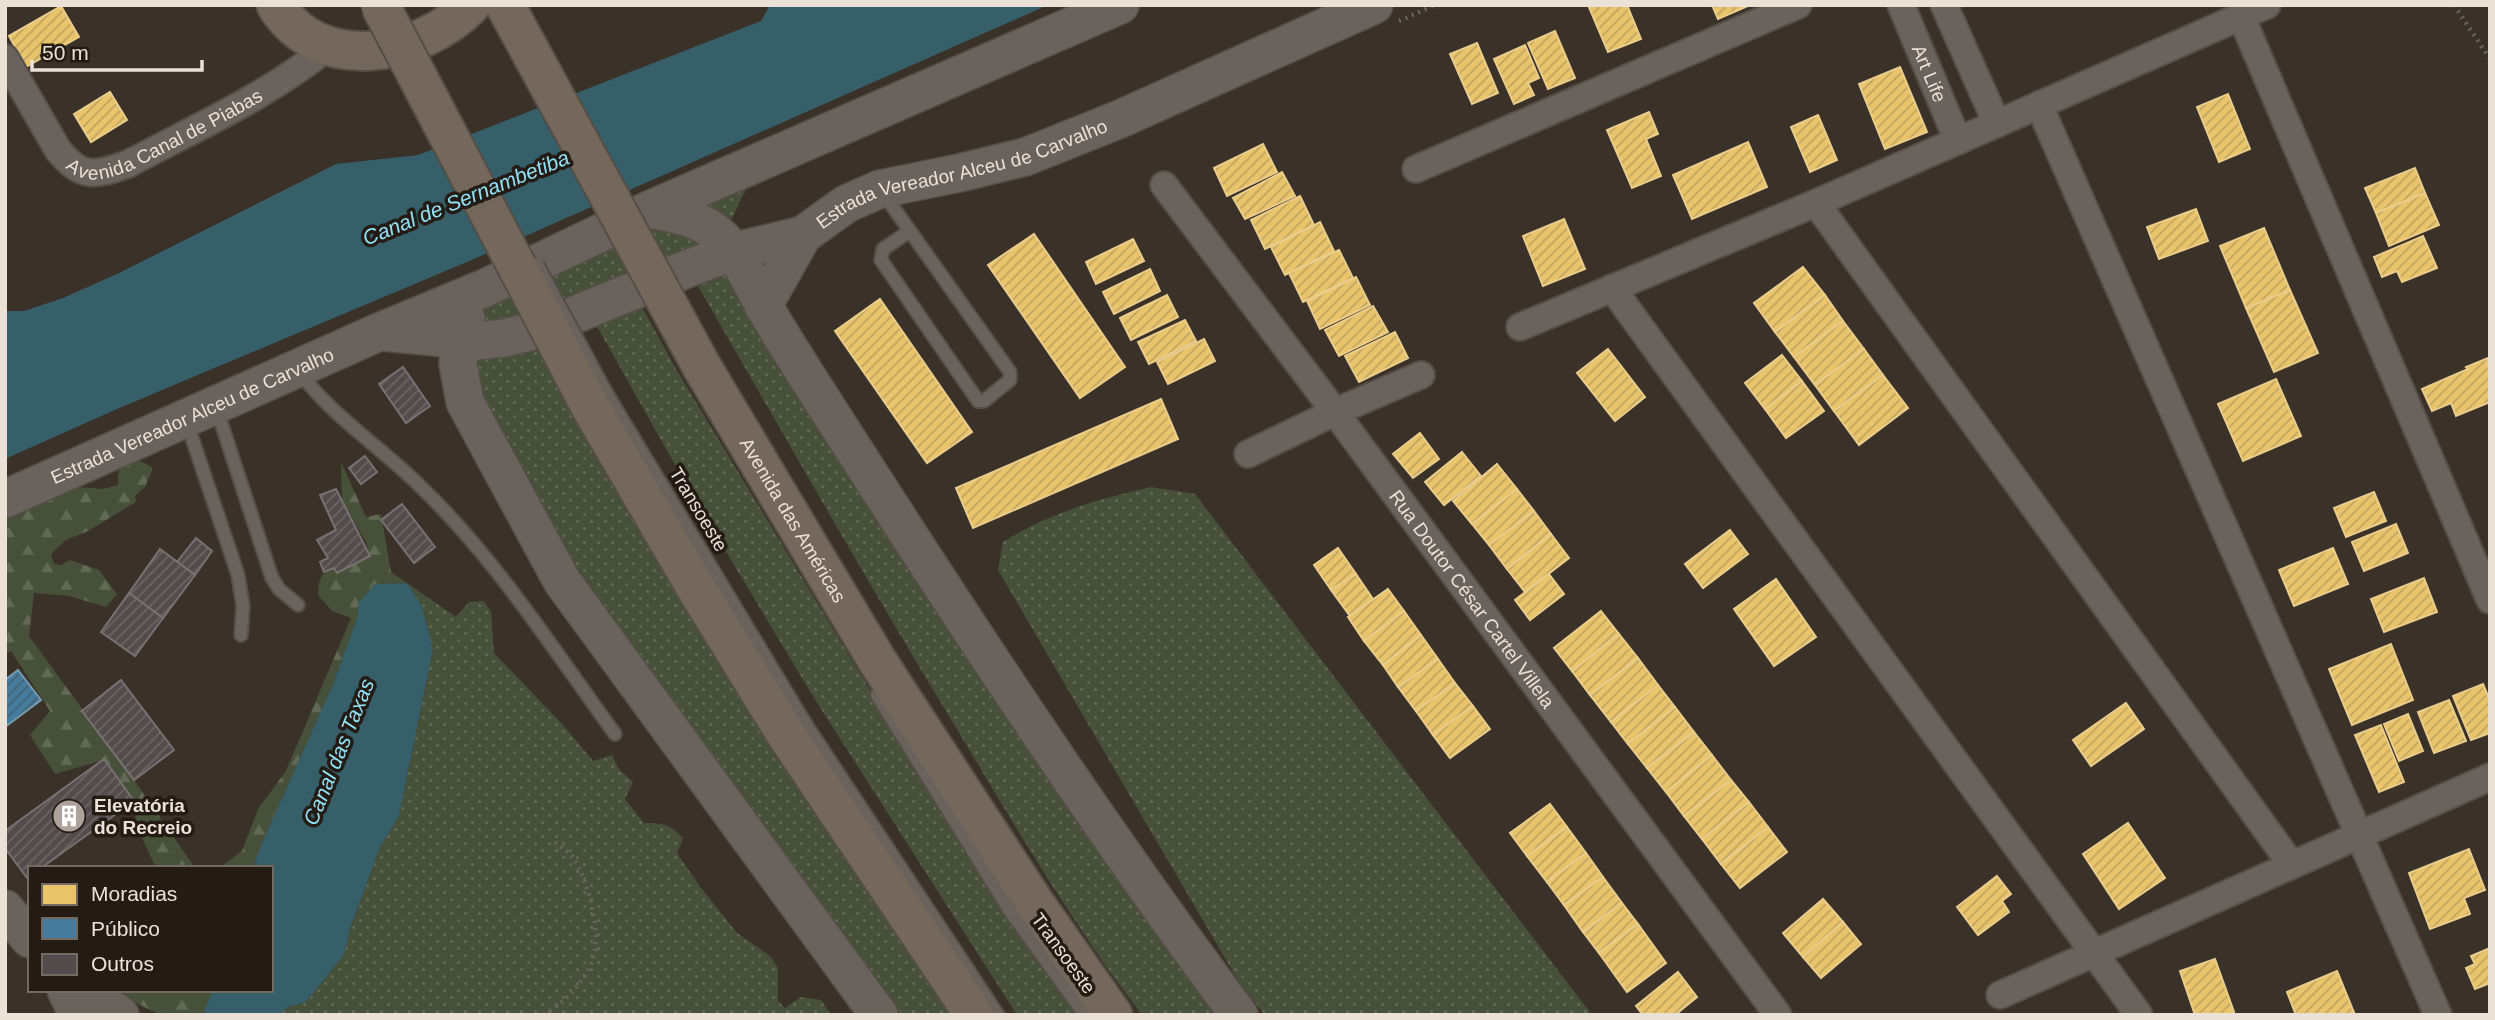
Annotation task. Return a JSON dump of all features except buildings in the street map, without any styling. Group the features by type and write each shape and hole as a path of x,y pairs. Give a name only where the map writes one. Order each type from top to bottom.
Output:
{"highway":[{"path":"276,5 294,26 328,47 354,52 387,50 427,35 463,13 471,5"},
{"path":"380,5 599,401 697,590 785,733 974,1015"},
{"name":"Avenida das Américas","path":"505,5 702,367 878,662 1034,902 1114,1015"}],"main road":[{"name":"Estrada Vereador Alceu de Carvalho","path":"5,499 297,369 389,332 651,209 1119,5"},
{"name":"Estrada Vereador Alceu de Carvalho","path":"389,332 459,341 505,338 540,329 732,252 803,235 846,204 880,189 1025,157 1120,119 1374,5"},
{"path":"651,209 694,219 723,239 763,306 1018,701 1150,895 1239,1015"},
{"path":"763,306 803,235"},
{"path":"465,402 458,364 459,341 470,309 485,288"},
{"path":"389,332 434,358 446,372 465,402 562,582 880,1015"},
{"path":"5,909 28,937"},
{"path":"69,992 95,1008"}],"street":[{"path":"1416,169 1798,5"},
{"name":"Art Life","path":"1900,5 1958,141"},
{"path":"1944,5 1997,124"},
{"path":"1520,327 1816,203 2267,5"},
{"path":"2241,16 2490,600"},
{"name":"Avenida Canal de Piabas","path":"5,58 58,150 69,163 86,174 104,172 128,164 278,83 328,47"},
{"path":"2039,105 2438,1015"},
{"name":"Rua Doutor César Cartel Villela","path":"1164,185 1335,412 1778,1015"},
{"path":"1816,203 2291,864"},
{"path":"1612,288 2139,1015"},
{"path":"1248,454 1421,375"},
{"path":"2000,995 2490,777"}],"lane":[{"path":"410,30 424,54"},
{"path":"880,189 910,231 1010,372 1010,380 984,401 978,401 881,260 883,248 910,231"},
{"path":"602,222 615,246"},
{"name":"Transoeste","path":"529,248 599,401 805,723 998,1015"},
{"path":"635,283 648,307"},
{"path":"297,369 317,395 420,485 485,555 615,734"},
{"path":"201,413 272,578 279,589 298,605"},
{"path":"201,413 238,575 243,606 241,635"},
{"name":"Transoeste","path":"869,681 1010,911 1085,1015"}],"path":[{"path":"2454,5 2490,59"},
{"path":"544,1015 568,999 582,979 593,957 596,933 592,906 573,858 554,841"}],"green space":[{"path":"753,175 730,222 694,203"},
{"path":"654,226 714,241 489,334 480,316 490,302"},
{"path":"728,257 1219,1015 1142,1015 1069,911 891,619 694,279"},
{"path":"641,305 676,369 1003,910 1080,1015 1017,1015 814,698 695,500 595,323"},
{"path":"549,342 963,1015 902,1015 615,627 551,527 489,419 469,353 510,355"},
{"path":"137,459 153,468 145,487 135,496 136,502 88,531 66,540 51,554 54,564 61,565 70,560 99,570 117,594 106,607 69,596 34,593 29,636 194,866 155,866 136,825 134,801 104,760 55,774 30,735 50,711 11,651 5,654 5,520 76,487 103,489 118,485 122,462"},
{"path":"341,462 366,517 381,514 391,572 407,583 375,584 359,602 357,618 333,684 254,866 222,866 242,851 258,809 286,771 351,618 332,611 318,595 321,578 325,573 334,568 337,573 370,556 366,542 342,501"},
{"path":"1151,487 1195,494 1592,1015 1265,1015 1239,982 998,570 1003,542 1021,532 1074,508"},
{"path":"407,583 456,617 469,602 484,601 491,612 494,653 563,725 593,761 612,755 618,768 633,782 625,799 644,823 666,825 683,839 677,853 701,888 737,933 770,956 778,968 778,1001 785,1008 801,997 821,1000 831,1015 279,1015 288,1007 306,1002 344,955 350,929 380,847 399,816 433,649 422,606"},
{"path":"115,992 212,992 204,1011 205,1015 160,1015"}],"water":[{"name":"Canal de Sernambetiba","path":"770,5 1048,5 467,262 5,459 5,311 24,311 63,298 119,273 336,164 418,155 761,21"},
{"name":"Canal das Taxas","path":"407,583 422,606 433,649 399,816 380,847 350,929 344,955 306,1002 288,1007 279,1015 205,1015 204,1011 212,992 273,992 273,866 254,866 333,684 357,618 359,602 375,584"}],"place":[{"name":"Elevatória do Recreio","path":"69,816"}]}
